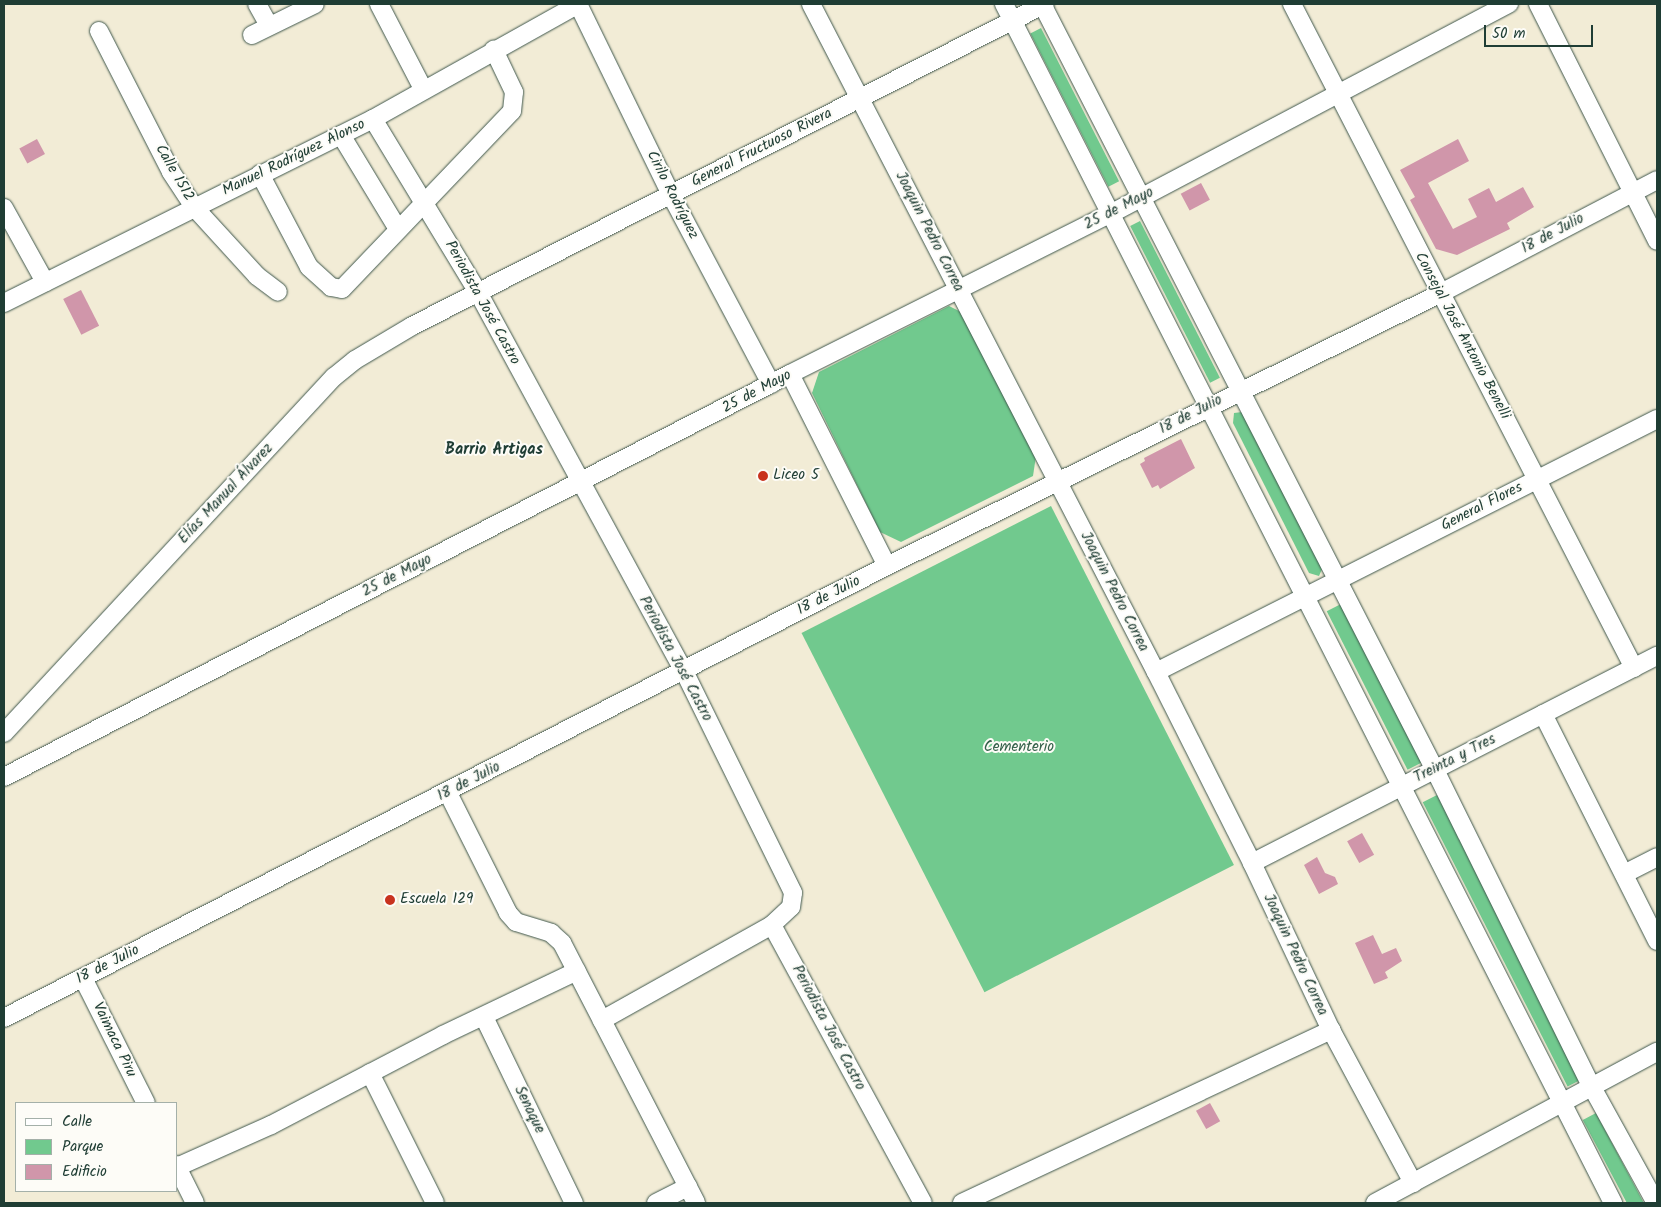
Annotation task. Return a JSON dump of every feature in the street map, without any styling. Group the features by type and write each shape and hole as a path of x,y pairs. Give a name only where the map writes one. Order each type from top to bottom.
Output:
{"street":[{"path":"257,4 269,26"},
{"path":"252,34 315,4"},
{"path":"379,4 423,89"},
{"name":"Manuel Rodríguez Alonso","path":"4,304 194,207 341,135 579,4"},
{"name":"Cirilo Rodríguez","path":"579,4 671,195 771,384"},
{"name":"Joaquin Pedro Correa","path":"811,4 1156,672 1252,863 1331,1030 1412,1183"},
{"path":"1004,4 1112,213 1207,407 1308,597 1613,1203"},
{"path":"1043,4 1143,197 1337,582 1435,770 1593,1089 1656,1203"},
{"name":"General Fructuoso Rivera","path":"479,294 1043,4"},
{"name":"Consejal José Antonio Benelli","path":"1292,4 1336,95 1538,479 1634,668"},
{"name":"25 de Mayo","path":"4,777 790,374 1112,213 1509,4"},
{"path":"1538,4 1657,241"},
{"name":"Calle 1512","path":"99,31 171,172 194,207 251,270 278,292"},
{"path":"260,174 309,266 331,287 342,289 515,104 514,92 494,50"},
{"name":"Periodista José Castro","path":"373,118 479,294 579,483 684,671 793,893 791,907 772,925 922,1203"},
{"path":"341,135 398,229"},
{"name":"18 de Julio","path":"4,1018 448,793 887,566 1240,390 1439,294 1657,180"},
{"path":"4,208 45,282"},
{"name":"Elías Manual Álvarez","path":"4,733 334,377 381,342 479,294"},
{"path":"790,374 887,566"},
{"name":"General Flores","path":"1156,672 1308,597 1657,419"},
{"name":"Treinta y Tres","path":"1252,863 1657,656"},
{"path":"1543,714 1657,941"},
{"path":"448,793 508,913 516,922 551,933 562,943 696,1203"},
{"path":"1624,874 1657,857"},
{"path":"602,1020 772,925"},
{"path":"178,1166 271,1125 370,1073 577,971"},
{"name":"Vaimaca Piru","path":"83,978 145,1102"},
{"name":"Senaque","path":"484,1017 574,1203"},
{"path":"962,1203 1331,1030"},
{"path":"1375,1203 1395,1198 1412,1183 1562,1103 1593,1089 1657,1052"},
{"path":"370,1073 435,1203"},
{"path":"178,1168 195,1203"},
{"path":"656,1203 688,1187"}],"green space":[{"path":"1041,28 1119,181 1108,187 1030,33"},
{"path":"1140,221 1220,378 1210,383 1130,226"},
{"path":"949,306 963,313 1036,456 1033,476 901,542 880,532 812,393 819,372"},
{"path":"1242,412 1323,567 1319,576 1309,573 1233,423 1234,413"},
{"name":"Cementerio","path":"1051,506 1234,865 984,992 802,633"},
{"path":"1341,604 1422,763 1408,770 1327,611"},
{"path":"1437,795 1582,1079 1568,1086 1423,802"},
{"path":"1596,1113 1644,1203 1627,1203 1583,1120"}],"building":[{"path":"37,139 45,154 27,163 19,148"},
{"path":"1458,139 1469,161 1428,183 1453,229 1477,217 1468,199 1489,188 1496,202 1523,187 1534,207 1507,223 1510,229 1457,255 1436,249 1410,200 1415,197 1400,170"},
{"path":"1201,183 1210,200 1190,211 1181,194"},
{"path":"81,290 99,326 81,335 63,299"},
{"path":"1181,439 1195,468 1160,489 1158,485 1152,488 1140,464 1145,461 1144,458"},
{"path":"1362,833 1374,855 1359,863 1347,841"},
{"path":"1317,857 1325,873 1335,877 1338,884 1319,894 1304,865"},
{"path":"1373,935 1382,954 1396,948 1402,961 1385,972 1388,978 1374,984 1355,943"},
{"path":"1210,1103 1220,1121 1206,1129 1196,1111"}],"place":[{"name":"Liceo 5","path":"763,476"},
{"name":"Escuela 129","path":"390,900"}],"district":[{"name":"Barrio Artigas","path":"494,450"}]}
